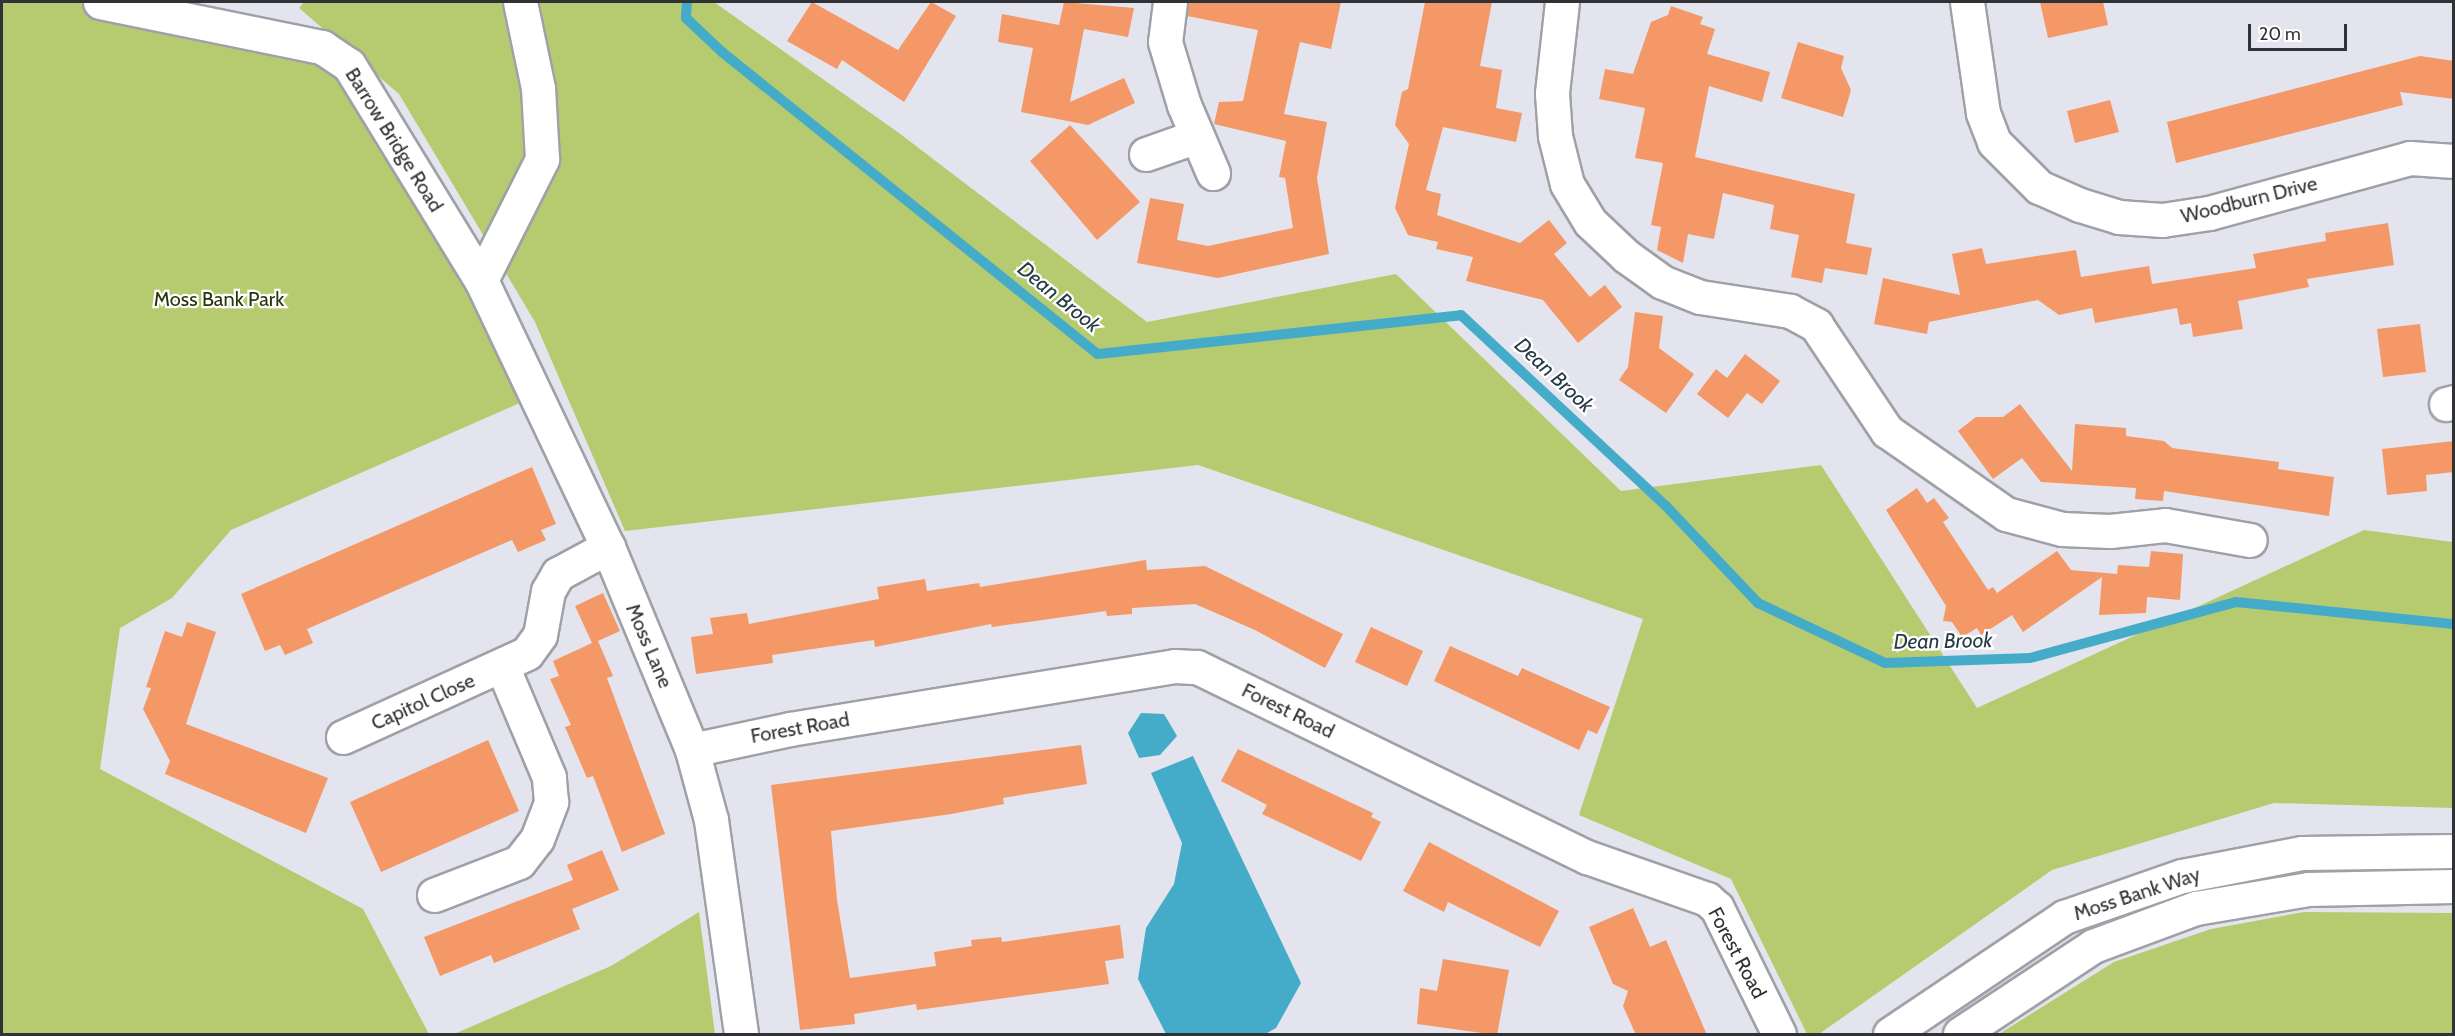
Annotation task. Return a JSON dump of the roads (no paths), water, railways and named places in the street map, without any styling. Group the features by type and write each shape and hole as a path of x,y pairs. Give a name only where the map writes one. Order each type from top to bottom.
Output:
{"main road":[{"name":"Barrow Bridge Road","path":"100,2 322,47 349,65 482,280"},
{"path":"482,280 542,159 538,88 520,2"},
{"path":"1170,2 1165,42 1197,136 1213,173"},
{"path":"1562,2 1552,93 1555,136 1567,184 1590,222 1626,256 1662,282 1700,297 1790,311 1816,325 1887,431 2006,514 2062,529 2110,531 2165,525 2235,544"},
{"name":"Woodburn Drive","path":"1967,2 1983,113 1994,142 2039,187 2080,206 2119,217 2162,220 2209,213 2410,158 2454,161"},
{"path":"1146,154 1197,136"},
{"name":"Moss Lane","path":"482,280 608,548 692,750 711,820 741,1035"},
{"name":"Capitol Close","path":"343,737 502,668 527,653 540,635 548,591 558,574 608,548"},
{"name":"Forest Road","path":"692,750 790,729 1175,666 1197,667 1587,857 1707,899 1717,908 1779,1035"},
{"path":"434,895 519,862 537,839 551,802 549,777 502,668"},
{"name":"Moss Bank Way","path":"1890,1035 2064,917 2182,876 2302,853 2454,851"},
{"name":"Moss Bank Way","path":"1960,1035 2093,946 2196,908 2308,889 2454,886"}],"water":[{"path":"1141,713 1164,714 1177,736 1160,755 1139,758 1128,733"},
{"path":"1193,756 1301,983 1276,1028 1265,1034 1166,1034 1138,979 1146,928 1174,884 1182,843 1151,773"}],"waterway":[{"name":"Dean Brook","path":"687,2 686,18 722,52 1098,354 1461,315 1666,506 1758,603 1885,663 2030,658 2236,602 2454,624"}],"park label":[{"name":"Moss Bank Park","path":"219,299"}]}
